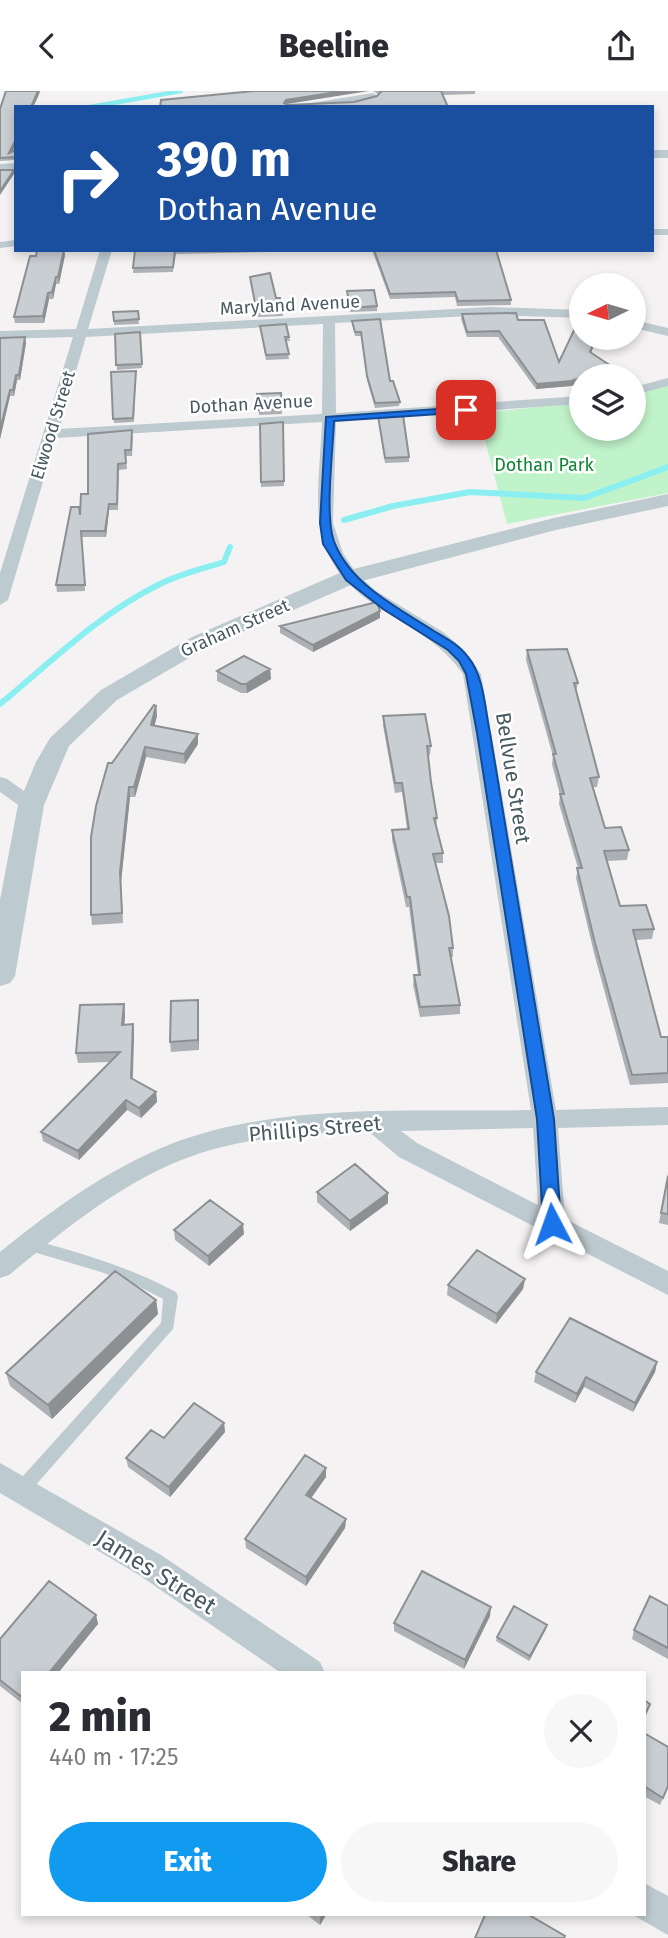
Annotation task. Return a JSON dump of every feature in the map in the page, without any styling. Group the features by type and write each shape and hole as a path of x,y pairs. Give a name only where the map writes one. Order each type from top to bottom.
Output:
{"street":[{"path":"313,105 354,101 373,96"},
{"name":"Elwood Street","path":"0,600 4,569 50,435 105,252"},
{"name":"Maryland Avenue","path":"0,335 520,310 569,313"},
{"name":"Bellvue Street","path":"329,321 325,523 329,544 350,577 387,606 452,647 464,659 472,674 484,733 545,1119 552,1224"},
{"path":"646,327 668,332"},
{"path":"646,388 668,382"},
{"name":"Dothan Avenue","path":"50,435 329,419 569,401"},
{"name":"Graham Street","path":"0,976 31,805 59,743 82,718 109,695 200,642 350,577 541,527 668,500"},
{"path":"0,783 31,805"},
{"name":"Phillips Street","path":"0,1267 27,1244 118,1181 183,1150 221,1138 302,1125 668,1116"},
{"path":"373,1122 408,1150 668,1283"},
{"name":"James Street","path":"10,1483 150,1565 306,1671"},
{"path":"646,1902 668,1917"}],"lane":[{"path":"10,1483 168,1325 171,1296 142,1280 84,1258 27,1244"}],"green space":[{"name":"Dothan Park","path":"668,386 668,493 507,524 478,413 569,404 569,441 646,441 646,391"}],"building":[{"path":"6,91 38,91 32,105 14,105 14,143 9,153 14,151 14,157 0,158 0,109"},
{"path":"254,91 344,91 286,100 284,103 287,105 160,105 161,100"},
{"path":"380,91 441,91 447,105 287,105 354,102 377,96"},
{"path":"0,170 14,170 0,191"},
{"path":"37,252 64,252 58,277 52,292 48,293 43,316 14,317 30,256 36,256"},
{"path":"135,252 175,252 173,267 133,268"},
{"path":"375,252 497,252 511,300 458,301 455,292 390,294"},
{"path":"270,273 276,298 280,298 283,312 257,313 250,277"},
{"path":"374,290 377,306 350,308 347,291"},
{"path":"138,311 139,319 114,321 113,312"},
{"path":"516,313 518,320 544,320 559,362 569,341 569,350 591,350 608,364 569,364 569,381 537,384 499,331 467,332 462,314"},
{"path":"380,319 390,381 393,381 400,402 375,403 367,376 361,332 355,332 352,321"},
{"path":"286,324 289,337 285,337 289,354 266,355 260,326"},
{"path":"140,332 142,364 116,365 115,334"},
{"path":"25,337 19,375 16,375 13,390 10,390 0,430 0,338"},
{"path":"136,371 133,418 113,419 111,372"},
{"path":"281,393 282,409 259,410 257,394"},
{"path":"403,415 409,457 385,458 378,416"},
{"path":"283,422 284,481 261,482 260,424"},
{"path":"132,430 131,450 125,450 126,463 118,464 117,504 109,504 105,531 81,531 85,585 56,585 71,507 79,507 80,515 81,494 88,494 88,434"},
{"path":"377,602 380,611 313,645 280,626"},
{"path":"567,649 578,683 574,683 599,777 590,778 605,828 621,827 629,850 604,851 620,906 646,905 654,929 633,930 661,1037 668,1037 668,1073 632,1075 577,868 582,868 560,794 564,794 553,754 556,754 527,650"},
{"path":"244,656 270,669 246,684 217,671"},
{"path":"154,705 156,706 151,725 198,734 184,754 145,747 134,787 129,787 120,872 122,913 91,915 91,837 108,763 112,763"},
{"path":"425,714 431,746 427,746 437,818 434,818 443,853 433,854 449,916 453,948 449,948 460,1005 420,1007 414,975 420,975 410,897 407,897 392,830 409,829 402,783 395,783 383,716"},
{"path":"198,1000 198,1040 170,1042 171,1001"},
{"path":"124,1004 122,1025 133,1024 131,1078 156,1092 139,1108 126,1100 78,1151 41,1132 120,1052 76,1053 80,1005"},
{"path":"355,1164 388,1193 350,1221 317,1192"},
{"path":"668,1176 668,1214 661,1213"},
{"path":"210,1200 243,1224 208,1256 174,1230"},
{"path":"477,1250 525,1279 497,1314 448,1285"},
{"path":"115,1271 156,1300 48,1405 6,1373"},
{"path":"570,1318 657,1362 635,1403 586,1377 577,1394 536,1372"},
{"path":"194,1403 224,1423 169,1487 126,1458 151,1430 164,1438"},
{"path":"305,1455 326,1468 306,1495 346,1519 306,1577 245,1539"},
{"path":"422,1571 491,1607 465,1660 394,1623"},
{"path":"49,1581 96,1615 51,1671 21,1671 21,1696 0,1680 0,1639"},
{"path":"650,1596 668,1606 668,1648 634,1630"},
{"path":"514,1606 547,1625 530,1656 497,1637"},
{"path":"646,1734 668,1747 668,1786 663,1798 646,1787"},
{"path":"485,1916 531,1916 565,1936 564,1938 475,1938"}],"waterway":[{"path":"101,105 181,91"},
{"path":"344,520 393,506 470,492 584,498 668,467"},
{"path":"0,704 115,610 166,581 224,562 230,547"}],"route":[{"path":"466,410 329,419 325,523 329,544 350,577 387,606 452,647 464,659 472,674 484,733 545,1119 552,1224"}]}
